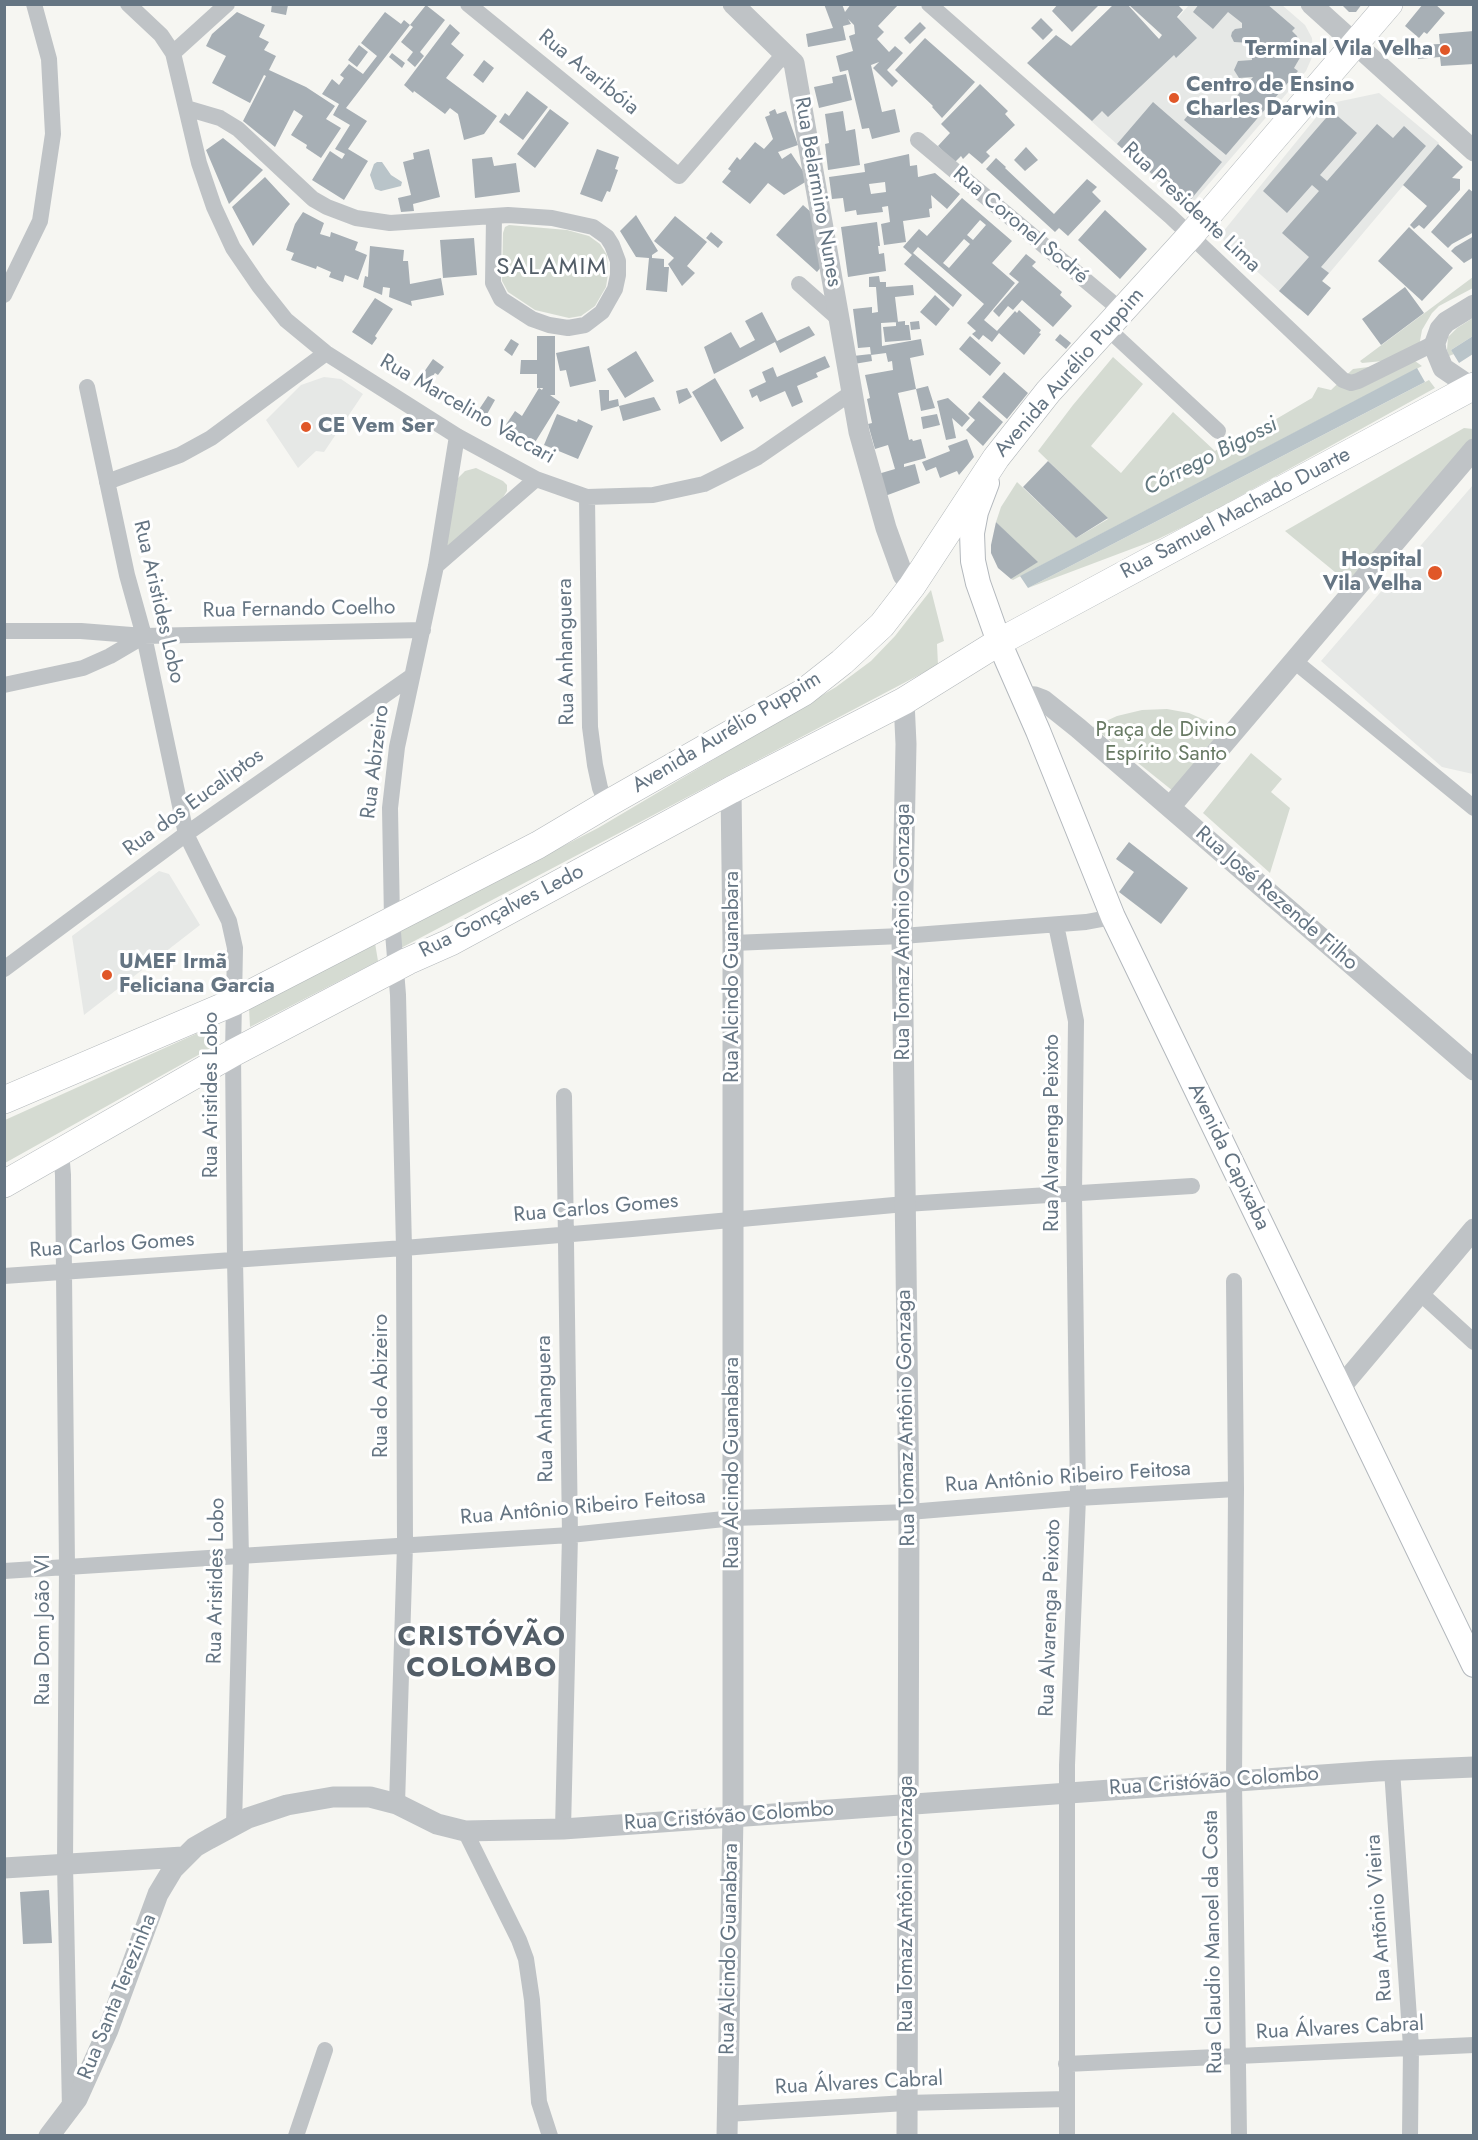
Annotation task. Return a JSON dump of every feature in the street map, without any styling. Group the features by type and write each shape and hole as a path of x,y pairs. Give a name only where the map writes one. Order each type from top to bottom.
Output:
{"main road":[{"name":"Avenida Aurélio Puppim","path":"4,1100 234,1002 538,845 804,692 842,662 882,625 912,586 996,458 1048,392 1190,236 1389,4"},
{"name":"Rua Samuel Machado Duarte","path":"999,642 1473,387"},
{"name":"Avenida Capixaba","path":"996,458 976,512 972,533 973,561 978,584 999,642 1038,731 1113,917 1473,1665"},
{"name":"Rua Gonçalves Ledo","path":"4,1184 233,1053 408,961 451,942 731,790 903,701 999,642"}],"street":[{"path":"4,295 40,221 53,134 49,59 34,4"},
{"path":"128,4 161,35 173,52 227,4"},
{"name":"Rua Araribóia","path":"468,4 679,176 789,59"},
{"path":"733,4 789,59"},
{"name":"Rua Presidente Lima","path":"929,4 1190,236 1343,381 1351,383 1358,381 1435,343"},
{"path":"1311,4 1473,151"},
{"name":"Rua Marcelino Vaccari","path":"173,52 199,163 214,207 233,248 286,320 326,353 457,436 536,480 587,497 653,495 704,484 758,457 851,393"},
{"name":"Rua Belarmino Nunes","path":"789,59 841,321 851,393 865,459 903,575 912,586"},
{"path":"186,108 220,118 238,129 270,157 303,192 327,207 349,215 390,223 494,218 508,215 552,218 601,231 612,244 618,268 615,289 602,312 585,325 568,328 532,319 501,299 493,283 494,218"},
{"name":"Rua Coronel Sodré","path":"918,140 1114,320 1218,431"},
{"name":"Rua Belarmino Nunes","path":"800,284 841,321"},
{"path":"1473,305 1446,322 1435,343 1443,368 1473,387"},
{"path":"107,482 180,455 211,438 326,353"},
{"name":"Rua Aristides Lobo","path":"87,387 127,575 144,636 186,834 229,921 235,948 233,1053 242,1558 234,1825"},
{"name":"Rua Abizeiro","path":"397,968 392,920 390,808 397,747 436,566 457,436"},
{"path":"1170,807 1473,449"},
{"path":"436,566 536,480"},
{"name":"Rua Anhanguera","path":"587,497 590,727 600,788 607,804"},
{"path":"4,630 81,631 144,636"},
{"name":"Rua Fernando Coelho","path":"4,685 83,668 110,656 144,636 423,630"},
{"path":"1293,660 1473,808"},
{"name":"Rua dos Eucaliptos","path":"4,969 186,834 412,676"},
{"name":"Rua José Rezende Filho","path":"1023,696 1028,695 1043,700 1078,728 1473,1070"},
{"name":"Rua Tomaz Antônio Gonzaga","path":"903,701 906,744 902,936 909,1512 907,2136"},
{"path":"1038,731 1066,726 1078,728"},
{"name":"Rua Alcindo Guanabara","path":"727,2136 733,1816 734,1518 731,790"},
{"path":"733,943 902,936 1056,925 1113,917"},
{"name":"Rua Alvarenga Peixoto","path":"1056,925 1076,1021 1074,1194 1078,1498 1066,1793 1067,2136"},
{"name":"Rua do Abizeiro","path":"397,968 404,1248 405,1545 397,1804"},
{"name":"Rua Anhanguera","path":"563,1829 570,1535 564,1096"},
{"name":"Rua Dom João VI","path":"61,1150 67,1567 65,1864 70,2110"},
{"name":"Rua Carlos Gomes","path":"4,1276 566,1235 905,1203 1192,1186"},
{"path":"1340,1389 1473,1228"},
{"name":"Rua Claudio Manoel da Costa","path":"1234,1281 1236,1489 1234,1781 1239,2136"},
{"path":"1419,1292 1473,1342"},
{"name":"Rua Antônio Ribeiro Feitosa","path":"4,1571 242,1558 570,1535 734,1518 909,1512 1078,1498 1236,1489"},
{"name":"Rua Cristóvão Colombo","path":"183,1857 234,1825 274,1809 317,1798 370,1797 397,1804 437,1824 465,1831 563,1829 1392,1770 1473,1767"},
{"name":"Rua Antõnio Vieira","path":"1392,1770 1411,2047 1410,2136"},
{"path":"465,1831 519,1940 526,1959 531,1989 539,2102 550,2136"},
{"path":"4,1868 183,1857"},
{"name":"Rua Santa Terezinha","path":"49,2136 70,2110 108,2030 158,1894 172,1869 183,1857"},
{"name":"Rua Álvares Cabral","path":"1065,2064 1473,2045"},
{"path":"302,2132 325,2050"},
{"name":"Rua Álvares Cabral","path":"726,2114 906,2103 1066,2099"}],"shaded area":[{"name":"Centro de Ensino Charles Darwin","path":"1114,5 1127,5 1159,39 1189,5 1282,5 1305,25 1312,38 1313,55 1306,71 1188,208 1040,75"},
{"path":"1379,93 1439,143 1299,309 1224,242 1222,233 1327,104"},
{"path":"377,162 382,162 391,175 402,182 401,186 381,191 375,189 370,175"},
{"path":"1473,336 1473,354 1459,363 1451,350"},
{"path":"1417,368 1425,382 1028,588 1020,576"},
{"name":"CE Vem Ser","path":"324,377 341,379 363,394 324,452 316,451 298,468 266,420 301,385"},
{"name":"Hospital Vila Velha","path":"1473,485 1473,774 1442,767 1321,661"},
{"name":"UMEF Irmã Feliciana Garcia","path":"159,871 169,874 200,925 84,1015 72,936"}],"green space":[{"path":"509,225 567,230 589,236 600,244 607,255 608,274 606,287 595,306 581,316 569,318 535,310 508,292 502,281 503,233 505,227"},
{"path":"1473,277 1473,288 1439,306 1432,313 1422,330 1418,352 1414,358 1362,363 1360,361"},
{"path":"1473,318 1473,336 1451,350 1454,354 1449,356 1448,337"},
{"path":"1113,357 1143,384 1091,446 1121,473 1173,412 1215,451 1242,433 1249,435 1312,398 1318,387 1331,390 1353,369 1415,361 1422,366 1013,580 1011,579 1037,562 996,522 1001,507 1017,482 1076,538 1108,519 1038,451"},
{"path":"1429,380 1435,388 1197,520 1158,539 1028,588"},
{"path":"1464,428 1473,429 1473,441 1352,586 1285,531"},
{"path":"476,468 503,481 507,485 507,491 502,499 445,551 458,478 465,471"},
{"path":"931,590 944,641 937,644 938,665 401,948 397,932 598,828 836,687 871,661 895,636"},
{"name":"Praça de Divino Espírito Santo","path":"1167,709 1189,713 1225,729 1173,791 1093,727 1117,716 1142,710"},
{"name":"Praça de Divino Espírito Santo","path":"1251,753 1282,779 1271,792 1290,808 1270,873 1203,813"},
{"path":"375,943 378,961 250,1027 249,1008"},
{"path":"209,1028 218,1044 5,1163 5,1120"}],"building":[{"path":"272,4 288,5 286,15 271,12"},
{"path":"824,4 842,4 845,12 851,4 899,4 878,26 884,32 877,39 889,52 895,46 903,53 887,70 898,81 892,87 873,68 879,62 871,65 882,112 895,109 900,132 872,139 869,128 862,129 848,70 840,72 836,56 853,51 849,36 855,34 854,25 848,19 851,24 843,26 846,40 808,47 806,34 833,28"},
{"path":"1058,4 1100,4 1072,32 1052,11"},
{"path":"1114,4 1127,4 1159,39 1162,35 1128,4 1177,4 1183,10 1177,17 1197,38 1176,58 1174,55 1108,117 1102,111 1092,121 1027,63 1056,35 1071,46"},
{"path":"1199,4 1267,4 1295,28 1292,31 1297,36 1301,48 1301,56 1294,68 1298,71 1226,155 1184,120 1200,101 1219,117 1253,77 1239,78 1234,70 1238,61 1252,60 1251,43 1234,42 1232,32 1242,28 1242,23 1228,12 1213,29 1193,12"},
{"path":"1341,4 1362,4 1356,12 1349,12"},
{"path":"1423,4 1435,4 1445,13 1427,34 1424,32 1419,38 1405,26"},
{"path":"426,5 445,20 420,52 424,56 415,67 407,60 413,52 401,42 413,27 410,25"},
{"path":"237,12 265,25 259,37 269,42 264,50 276,56 269,70 306,87 335,106 326,119 341,128 321,158 291,135 303,116 294,110 275,147 243,121 266,76 264,75 250,103 212,83 226,56 206,46 212,34"},
{"path":"385,12 401,24 404,20 410,25 346,108 367,121 348,149 368,161 344,200 312,180 330,151 342,159 345,154 335,149 350,125 333,115 339,104 322,94 332,79 339,85 344,78 340,75 349,64 363,74 377,56 361,43"},
{"path":"1041,18 1053,30 1043,40 1031,28"},
{"path":"920,22 926,28 910,44 904,38"},
{"path":"450,24 460,33 451,44 464,55 446,78 497,116 484,134 464,140 458,114 450,108 445,114 404,85"},
{"name":"Terminal Vila Velha","path":"1474,31 1474,64 1441,66 1440,57 1418,59 1417,45 1440,44 1439,34"},
{"path":"925,38 975,82 942,118 933,106 895,70"},
{"path":"359,45 368,52 357,67 348,60"},
{"path":"392,53 405,63 402,68 389,57"},
{"path":"484,60 494,68 483,83 473,75"},
{"path":"846,74 852,100 819,108 814,87 833,83 832,77"},
{"path":"980,84 1008,111 1005,114 1015,125 986,152 990,156 982,164 969,153 963,159 961,156 954,163 938,146 950,133 941,124"},
{"path":"527,91 548,107 523,140 499,122 505,113 509,116"},
{"path":"1153,102 1222,162 1187,204 1117,144"},
{"path":"550,109 569,123 535,168 517,154"},
{"path":"775,109 777,114 786,111 798,145 778,152 782,159 791,153 807,181 784,195 768,183 750,204 722,182 731,171 728,169 737,157 740,160 755,142 764,149 773,139 765,117"},
{"path":"843,111 846,131 855,129 860,165 828,170 825,144 829,143 825,114"},
{"path":"1332,111 1357,133 1320,175 1327,181 1377,124 1393,138 1404,126 1426,146 1321,267 1329,273 1322,281 1331,288 1308,316 1279,291 1309,257 1282,233 1319,191 1312,185 1287,213 1263,191"},
{"path":"223,138 263,170 229,204 206,150"},
{"path":"1438,144 1463,167 1452,178 1460,179 1460,190 1424,229 1419,225 1414,229 1410,225 1427,206 1403,185"},
{"path":"1026,147 1038,160 1025,171 1014,160"},
{"path":"429,149 440,197 413,204 414,211 401,212 398,198 411,195 403,162 414,159 413,153"},
{"path":"597,149 619,157 615,169 618,170 610,192 607,191 602,202 580,194"},
{"path":"909,154 910,166 917,165 918,177 935,173 960,194 947,209 931,195 930,217 903,221 906,242 884,245 881,224 890,222 888,206 882,207 883,212 857,215 856,210 845,212 843,198 832,199 829,177 865,172 864,164","holes":["885,182 886,192 871,194 869,184"]},
{"path":"492,157 494,166 516,163 520,192 475,198 472,159"},
{"path":"996,158 1054,214 1087,179 1097,187 1092,192 1101,201 1068,236 1059,228 1055,232 986,169"},
{"path":"265,177 290,204 253,246 232,207"},
{"path":"1469,189 1474,193 1474,232 1448,248 1431,232"},
{"path":"962,198 1012,241 992,263 1015,283 984,320 997,331 1015,311 1017,313 1019,310 1041,330 1039,333 1041,334 1024,355 999,333 992,342 983,335 979,340 972,334 976,331 967,323 984,304 918,247 913,253 962,295 953,307 904,264 912,255 903,247 919,229 927,236","holes":["980,220 986,225 973,240 967,235","964,239 970,244 949,268 943,263"]},
{"path":"803,205 812,213 821,267 817,272 776,235"},
{"path":"1105,210 1147,249 1120,279 1078,240"},
{"path":"303,212 324,223 320,234 330,237 331,232 358,242 355,250 367,255 358,280 345,275 343,282 329,277 331,272 317,266 316,269 291,260 294,253 286,250 295,224"},
{"path":"636,215 658,251 652,255 652,258 664,259 664,267 669,267 667,292 646,290 649,258 636,257 620,231"},
{"path":"675,216 707,242 687,266 695,273 682,286 668,264 674,258 654,241"},
{"path":"877,222 879,254 884,253 886,271 848,277 841,227"},
{"path":"1409,227 1453,268 1422,301 1378,261"},
{"path":"711,232 723,242 718,248 706,238"},
{"path":"1474,236 1474,257 1464,263 1451,251"},
{"path":"474,238 477,275 443,278 440,240"},
{"path":"370,246 404,250 403,261 408,261 410,284 441,278 444,295 411,301 412,306 389,297 390,288 383,287 382,295 363,287 365,276 368,277"},
{"path":"1026,254 1036,262 1032,266 1062,292 1060,295 1072,306 1053,327 1022,300 1013,310 1008,306 999,317 993,311 1019,282 1009,274"},
{"path":"879,276 880,282 886,282 886,287 913,285 914,295 895,297 898,322 881,323 882,346 921,339 924,355 910,358 916,389 898,393 909,440 921,439 926,458 904,464 904,467 915,464 920,483 885,496 878,474 895,469 888,445 875,449 868,424 872,423 865,375 893,370 892,361 888,362 886,353 871,355 870,347 858,348 853,309 872,307 872,313 878,312 876,287 869,287 869,277"},
{"path":"1405,287 1424,313 1381,345 1362,319"},
{"path":"935,295 950,309 936,326 920,312"},
{"path":"375,298 393,309 375,336 377,338 372,345 352,332"},
{"path":"762,312 777,341 809,326 815,335 780,353 775,342 714,374 704,347 731,332 740,348 755,340 745,321"},
{"path":"905,321 905,325 909,325 911,340 885,342 883,327 896,326 896,322"},
{"path":"919,321 920,329 911,330 910,322"},
{"path":"1060,334 1071,343 1066,349 1055,340"},
{"path":"537,336 555,336 555,395 550,395 560,402 534,444 505,426 515,411 522,416 539,388 537,388 537,374 520,374 521,360 537,360"},
{"path":"970,336 1001,363 990,376 959,349"},
{"path":"511,339 519,344 512,356 504,350"},
{"path":"589,346 596,381 570,387 566,370 560,371 556,353"},
{"path":"636,351 654,381 625,398 607,369"},
{"path":"871,354 872,361 854,364 853,356"},
{"path":"825,356 830,367 816,373 818,377 797,386 803,402 792,407 785,391 760,402 757,395 752,398 749,390 766,382 762,372 773,367 777,377"},
{"path":"433,359 444,367 438,375 435,373 424,388 417,382"},
{"path":"1004,372 1028,393 1007,419 982,397"},
{"path":"715,378 744,428 721,442 692,392"},
{"path":"928,386 935,408 921,411 916,389"},
{"path":"687,388 692,397 679,404 676,391"},
{"path":"599,390 609,390 609,401 618,399 619,406 601,411"},
{"path":"488,396 495,400 486,416 478,411"},
{"path":"654,397 661,410 623,421 619,406"},
{"path":"948,398 970,418 962,427 952,418 956,438 946,440 937,401"},
{"path":"979,401 1003,422 983,446 966,430 975,420 968,414"},
{"path":"557,414 577,422 578,419 593,426 578,459 544,445"},
{"path":"937,414 940,425 923,429 921,417"},
{"path":"967,439 974,457 959,475 957,471 940,478 936,467 926,471 922,462 950,451 948,446"},
{"path":"1048,461 1108,518 1076,538 1023,487"},
{"path":"996,522 1038,562 1011,579 998,568 991,553"},
{"path":"1129,842 1188,888 1161,924 1119,892 1134,872 1116,859"},
{"path":"49,1890 52,1943 23,1944 20,1892"}],"place":[{"name":"Terminal Vila Velha","path":"1445,50"},
{"name":"Centro de Ensino Charles Darwin","path":"1174,98"},
{"name":"CE Vem Ser","path":"306,427"},
{"name":"Hospital Vila Velha","path":"1435,573"},
{"name":"UMEF Irmã Feliciana Garcia","path":"107,975"}],"district":[{"name":"SALAMIM","path":"552,268"},
{"name":"CRISTÓVÃO COLOMBO","path":"482,1654"}],"water label":[{"name":"Córrego Bigossi","path":"1211,457"}]}
